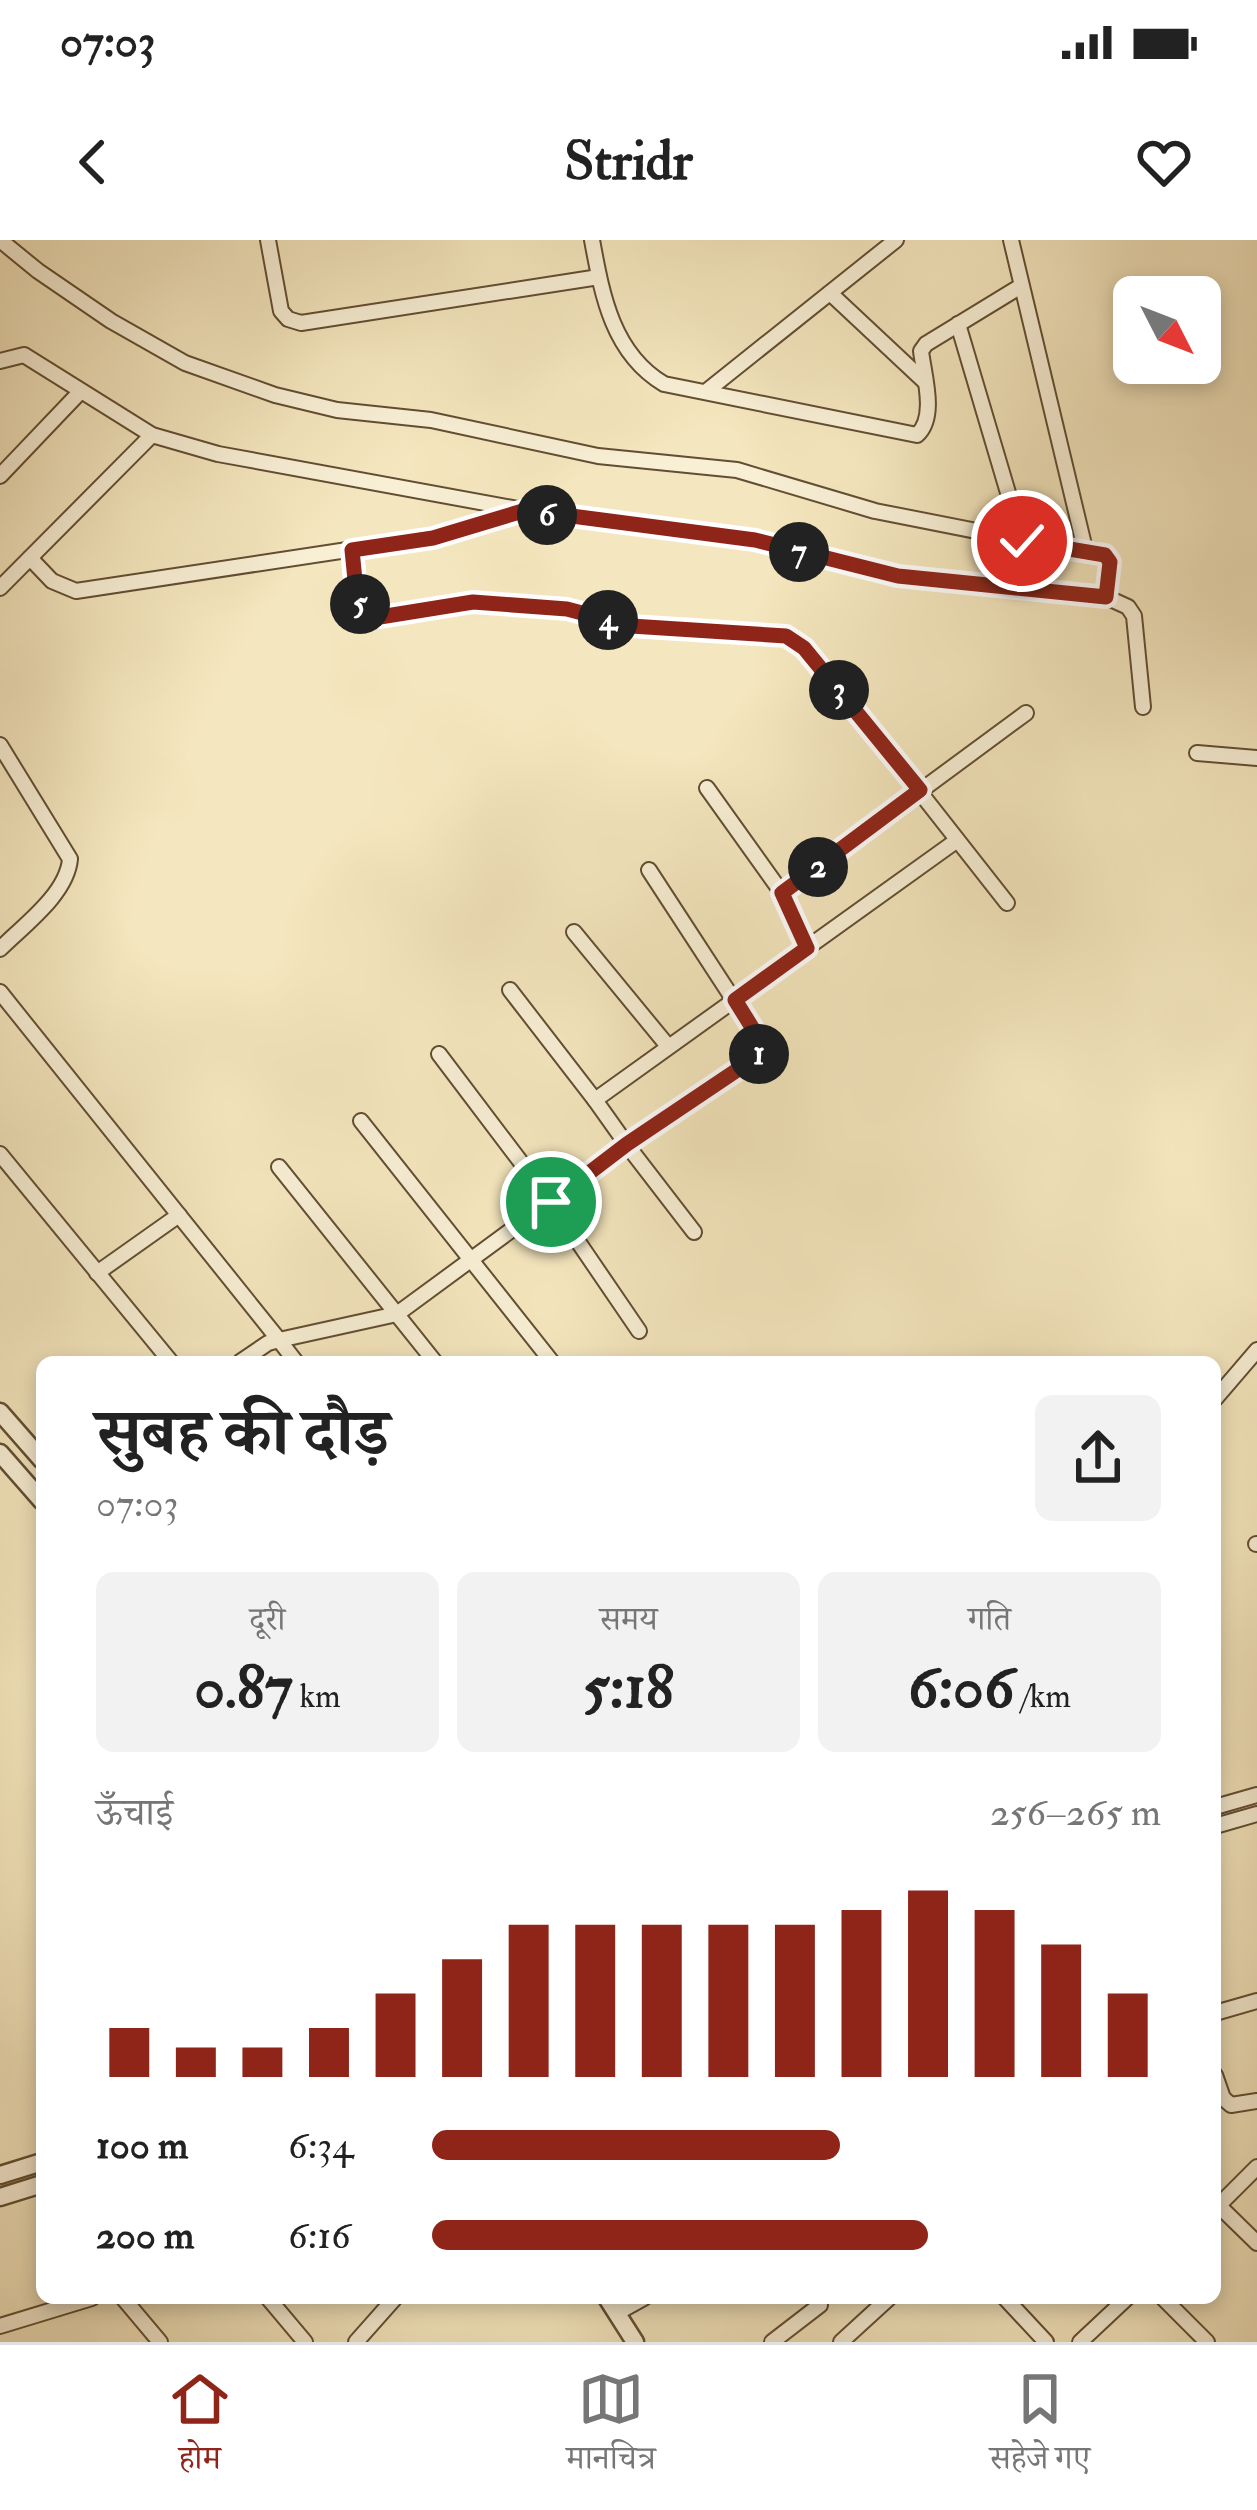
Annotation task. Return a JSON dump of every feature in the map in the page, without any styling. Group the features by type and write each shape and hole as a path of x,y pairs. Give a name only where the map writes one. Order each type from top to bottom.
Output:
{"street":[{"path":"0,240 111,321 185,363 275,395 337,410 431,420 598,456 737,470 874,511 1084,549 1105,555 1110,562 1106,597"},
{"path":"268,240 281,311 287,319 301,323 599,278"},
{"path":"592,240 608,317 641,368 664,384 917,434 925,429 928,416 921,351 1021,286"},
{"path":"708,390 896,240"},
{"path":"1011,240 1084,549"},
{"path":"830,293 924,381"},
{"path":"958,324 1022,541"},
{"path":"0,361 24,355 152,435 218,454 526,510 755,540 898,576 1106,597 1128,607 1134,616 1143,707"},
{"path":"0,476 82,391"},
{"path":"0,588 152,435"},
{"path":"30,558 52,581 76,591 433,538 526,510"},
{"path":"352,550 357,600 363,610 380,617 473,602 567,609 631,626 786,636 804,648 1007,902"},
{"path":"782,893 1026,713"},
{"path":"0,745 70,859 69,871 54,894 0,949"},
{"path":"1197,753 1257,758"},
{"path":"707,788 782,893 807,948"},
{"path":"595,1100 956,841"},
{"path":"249,1356 268,1343 397,1314 627,1144 758,1056 763,1045 760,1036 649,870"},
{"path":"574,932 667,1045"},
{"path":"510,990 694,1232"},
{"path":"0,992 291,1356"},
{"path":"439,1054 551,1202 639,1331"},
{"path":"361,1121 547,1356"},
{"path":"0,1154 165,1356"},
{"path":"280,1167 430,1356"},
{"path":"97,1273 179,1215"},
{"path":"1221,1392 1257,1350"},
{"path":"0,1412 36,1453"},
{"path":"0,1453 36,1494"},
{"path":"1221,1805 1257,1795"},
{"path":"1221,1824 1257,1814"},
{"path":"1221,2011 1257,2001"},
{"path":"1221,2092 1231,2105 1257,2102"},
{"path":"0,2175 36,2164"},
{"path":"1221,2200 1257,2167"},
{"path":"0,2197 36,2191"},
{"path":"1221,2210 1257,2243"},
{"path":"0,2326 72,2304"},
{"path":"128,2304 160,2342"},
{"path":"273,2304 305,2342"},
{"path":"356,2342 389,2304"},
{"path":"841,2342 882,2304"},
{"path":"1011,2304 1046,2342"},
{"path":"1080,2342 1121,2304"},
{"path":"1169,2304 1207,2342"},
{"path":"612,2306 635,2342"},
{"path":"772,2342 820,2306"}],"route":[{"path":"551,1202 758,1056 763,1045 760,1036 735,1000 807,948 782,893 920,790 804,648 786,636 631,626 567,609 473,602 380,617 363,610 357,600 352,550 433,538 526,510 755,540 898,576 1106,597 1110,562 1105,555 1022,541"}]}
